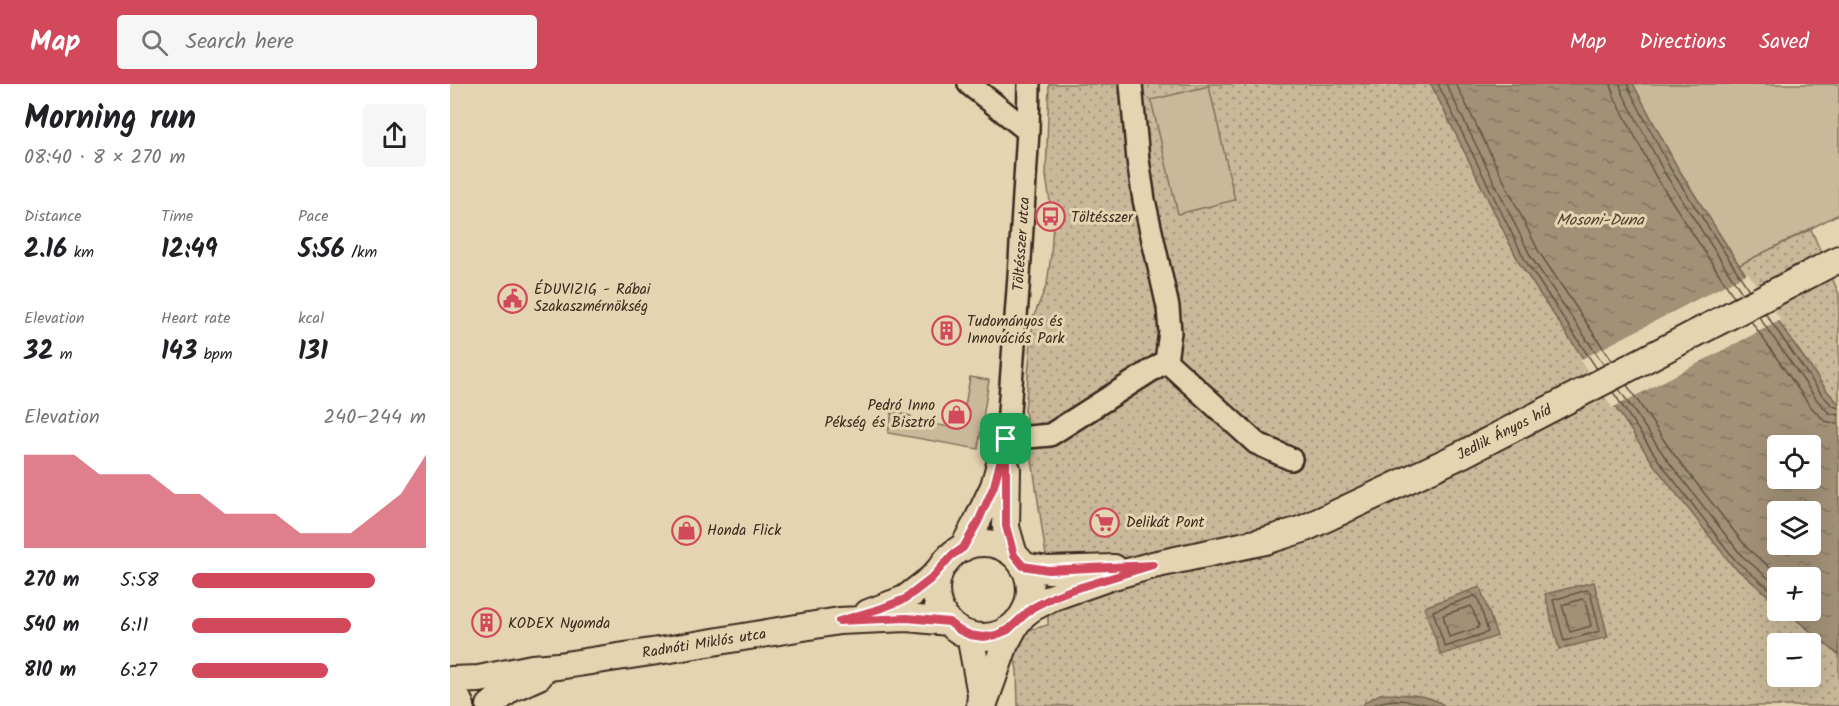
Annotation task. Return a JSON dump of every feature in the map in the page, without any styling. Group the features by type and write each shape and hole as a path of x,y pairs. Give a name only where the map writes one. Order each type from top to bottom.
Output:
{"street":[{"path":"969,84 1028,131"},
{"name":"Töltésszer utca","path":"1006,439 1019,276 1029,84"},
{"path":"1006,439 1050,435 1166,361 1170,332 1168,307 1144,200 1131,84"},
{"name":"Jedlik Ányos híd","path":"1020,619 1040,603 1071,590 1153,565 1264,542 1303,529 1463,454 1839,259"},
{"path":"1166,361 1256,443 1291,459"},
{"path":"963,548 994,486 1006,439"},
{"path":"982,706 1005,644 1028,603 1030,591 1028,578 1018,560 1006,526 1006,439"},
{"path":"1018,560 1002,548 989,544 976,544 963,548 951,556 942,567 937,581 936,596 940,610 949,622 970,635 983,637 996,635 1008,630 1020,619"},
{"name":"Jedlik Ányos híd","path":"1018,560 1048,570 1153,565"},
{"name":"Radnóti Miklós utca","path":"839,621 905,599 931,579 942,567"},
{"name":"Radnóti Miklós utca","path":"450,680 479,679 532,668 839,621 907,618 949,622"},
{"path":"970,635 982,706"},
{"name":"Radnóti Miklós utca","path":"490,706 510,689 570,664"},
{"path":"450,687 461,706"}],"shaded area":[{"path":"1049,84 1431,84 1520,264 1732,565 1767,595 1767,621 1798,621 1812,633 1767,633 1767,687 1821,687 1821,640 1839,655 1839,706 1018,706 1017,670 1010,635 1048,625 1048,570 1025,411 1033,318 1047,284 1053,222 1046,176"},
{"path":"1633,84 1839,84 1839,214 1739,265 1676,165"},
{"path":"1209,86 1235,200 1178,214 1151,100"},
{"path":"1811,229 1839,294 1839,404 1827,391 1739,265"},
{"path":"970,377 989,380 978,449 888,433 892,412 911,416 910,420 961,429"}],"water":[{"name":"Mosoni-Duna","path":"1431,84 1633,84 1676,165 1739,265 1827,391 1839,404 1839,655 1821,640 1821,633 1812,633 1798,621 1821,621 1821,567 1767,567 1767,595 1732,565 1654,465 1520,264"},
{"path":"1594,582 1608,637 1559,649 1545,594"},
{"path":"1480,587 1497,636 1441,655 1424,607"},
{"path":"1380,694 1422,696 1445,706 1363,706 1365,702"}],"pier":[{"path":"1748,273 1781,320 1612,408 1580,360"}],"place":[{"name":"Töltésszer","path":"1050,217"},
{"name":"ÉDUVIZIG - Rábai Szakaszmérnökség","path":"513,298"},
{"name":"Tudományos és Innovációs Park","path":"946,330"},
{"name":"Pedró Inno Pékség és Bisztró","path":"956,414"},
{"name":"Delikát Pont","path":"1105,522"},
{"name":"Honda Flick","path":"686,530"},
{"name":"KODEX Nyomda","path":"487,623"}],"route":[{"path":"1006,439 1008,481 1006,526 1014,555 1023,566 1048,570 1153,565 1053,597 1032,608 1008,630 996,635 983,637 970,635 949,622 907,618 839,621 860,616 905,599 931,579 951,556 963,548 994,486 1006,439"}]}
